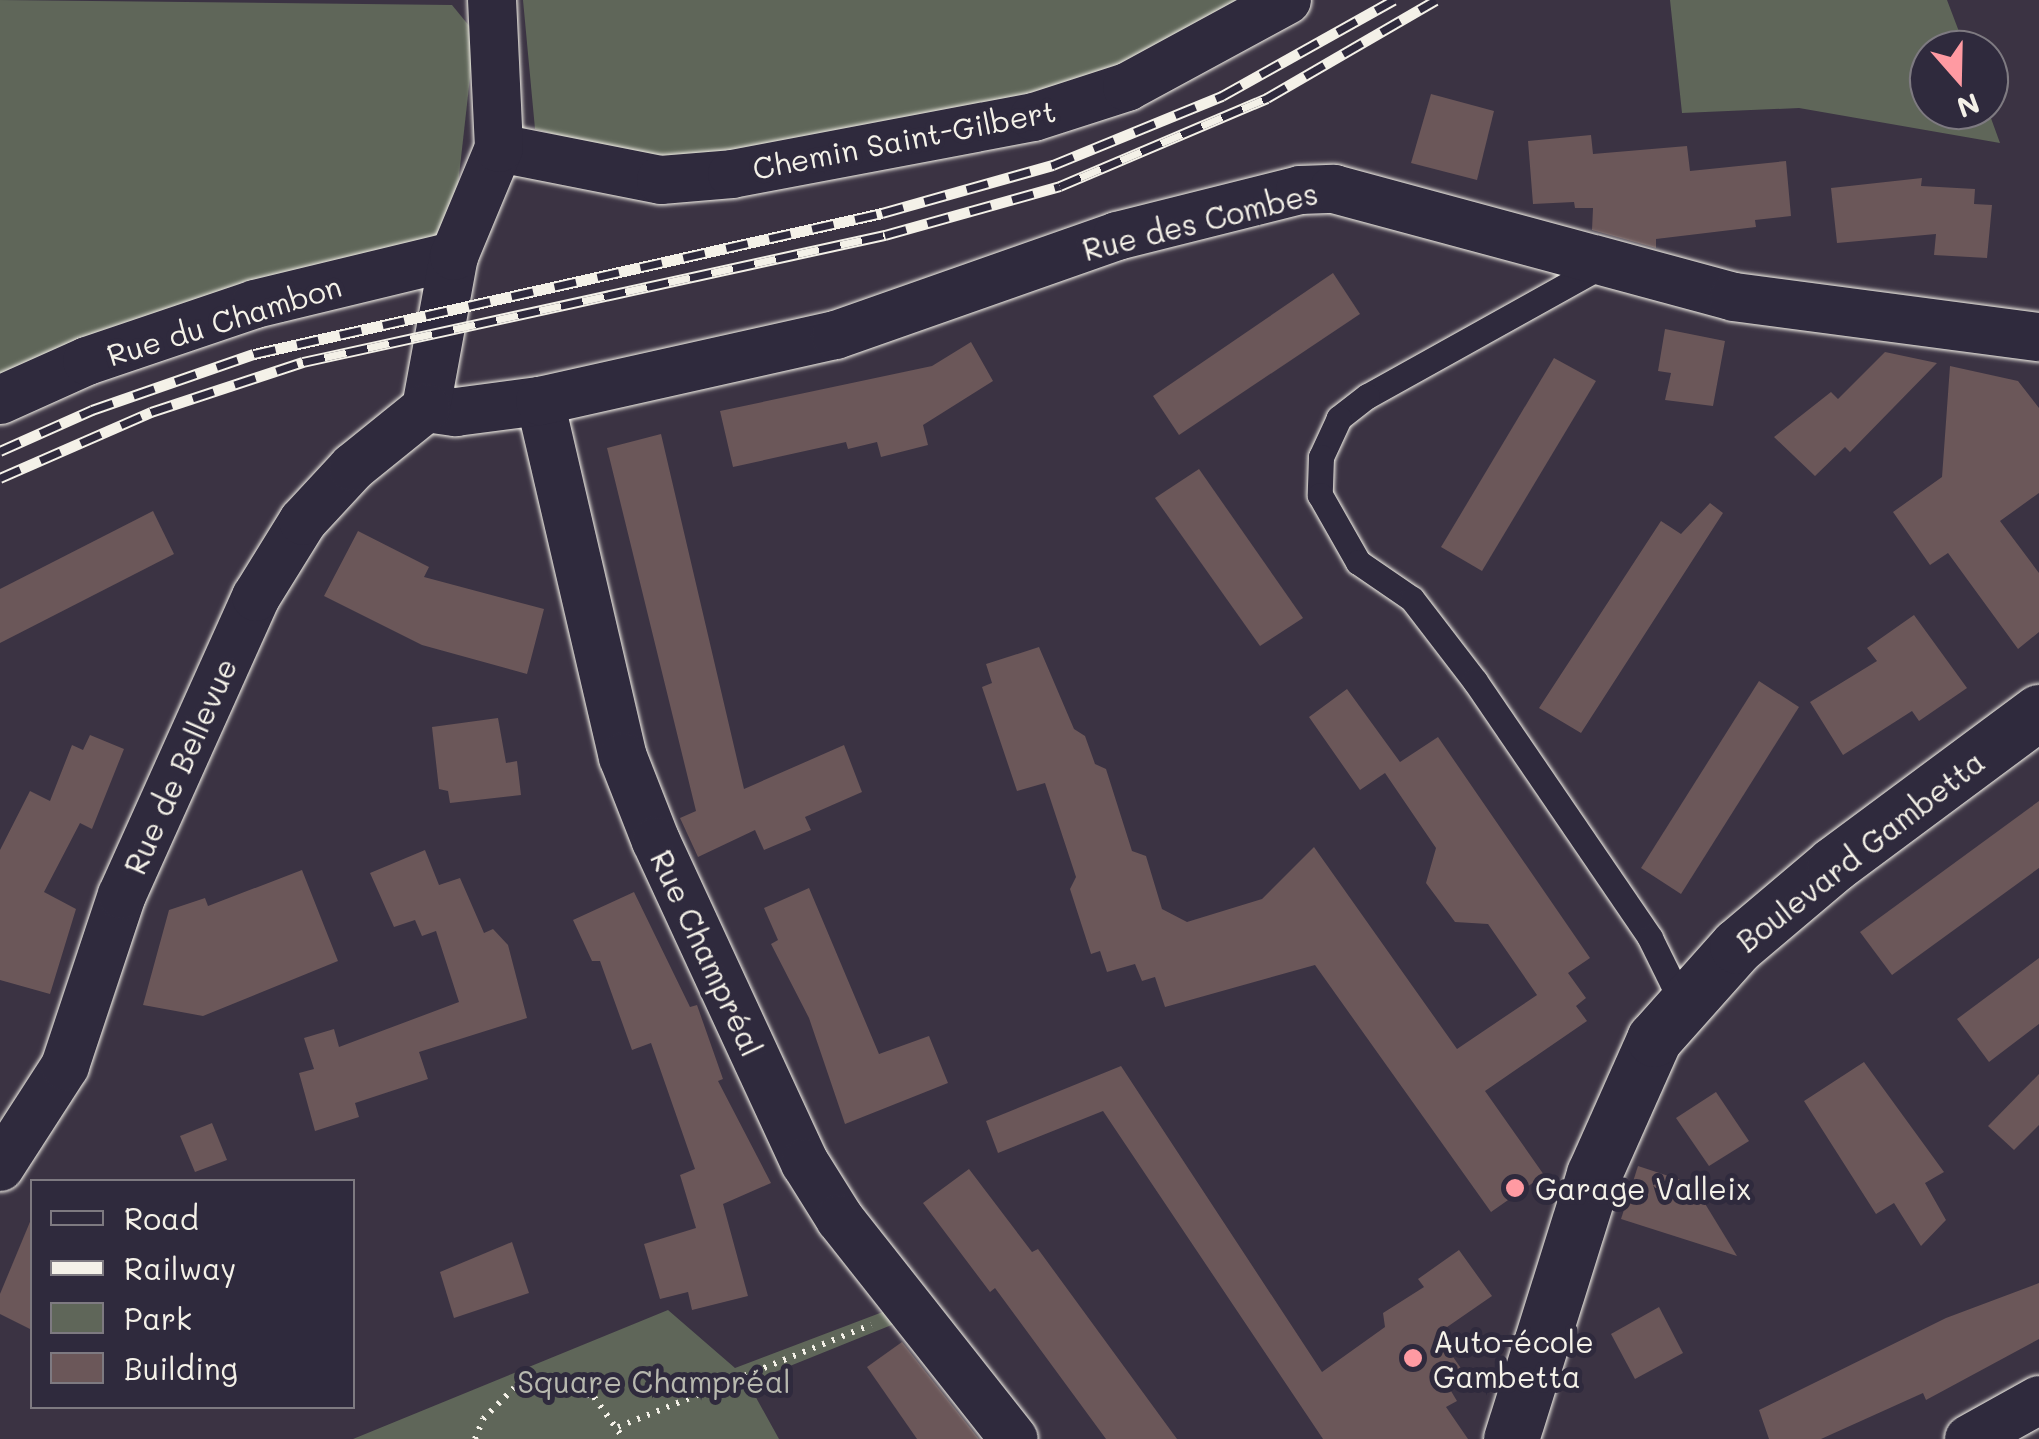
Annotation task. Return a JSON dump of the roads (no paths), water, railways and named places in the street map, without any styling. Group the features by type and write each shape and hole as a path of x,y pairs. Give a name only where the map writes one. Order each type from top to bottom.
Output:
{"main road":[{"name":"Boulevard Gambetta","path":"1511,1439 1594,1174 1632,1078 1682,1004 1737,946 1834,864 2039,712"}],"street":[{"path":"426,408 454,256 499,148 492,0"},
{"name":"Chemin Saint-Gilbert","path":"499,148 661,180 732,174 1034,117 1127,86 1288,0"},
{"name":"Rue des Combes","path":"426,408 456,412 540,401 836,335 1117,236 1300,190 1371,196 1601,266 1734,297 2039,336"},
{"name":"Rue du Chambon","path":"0,400 87,361 255,304 454,256"},
{"name":"Rue Champréal","path":"540,401 640,805 806,1163 840,1219 1014,1439"},
{"name":"Rue de Bellevue","path":"0,1167 65,1066 122,895 256,597 303,521 353,467 426,408"},
{"path":"1968,1439 2039,1400"}],"lane":[{"path":"1601,266 1366,396 1339,418 1321,457 1320,495 1358,562 1412,599 1476,681 1650,938 1682,1004"}],"railway":[{"path":"0,451 92,410 254,354 882,213 1053,165 1222,96 1394,0"},
{"path":"0,478 151,412 303,362 885,235 1060,186 1267,98 1436,0"}],"place":[{"name":"Garage Valleix","path":"1515,1188"},
{"name":"Auto-école Gambetta","path":"1413,1358"}],"park label":[{"name":"Square Champréal","path":"654,1381"}]}
